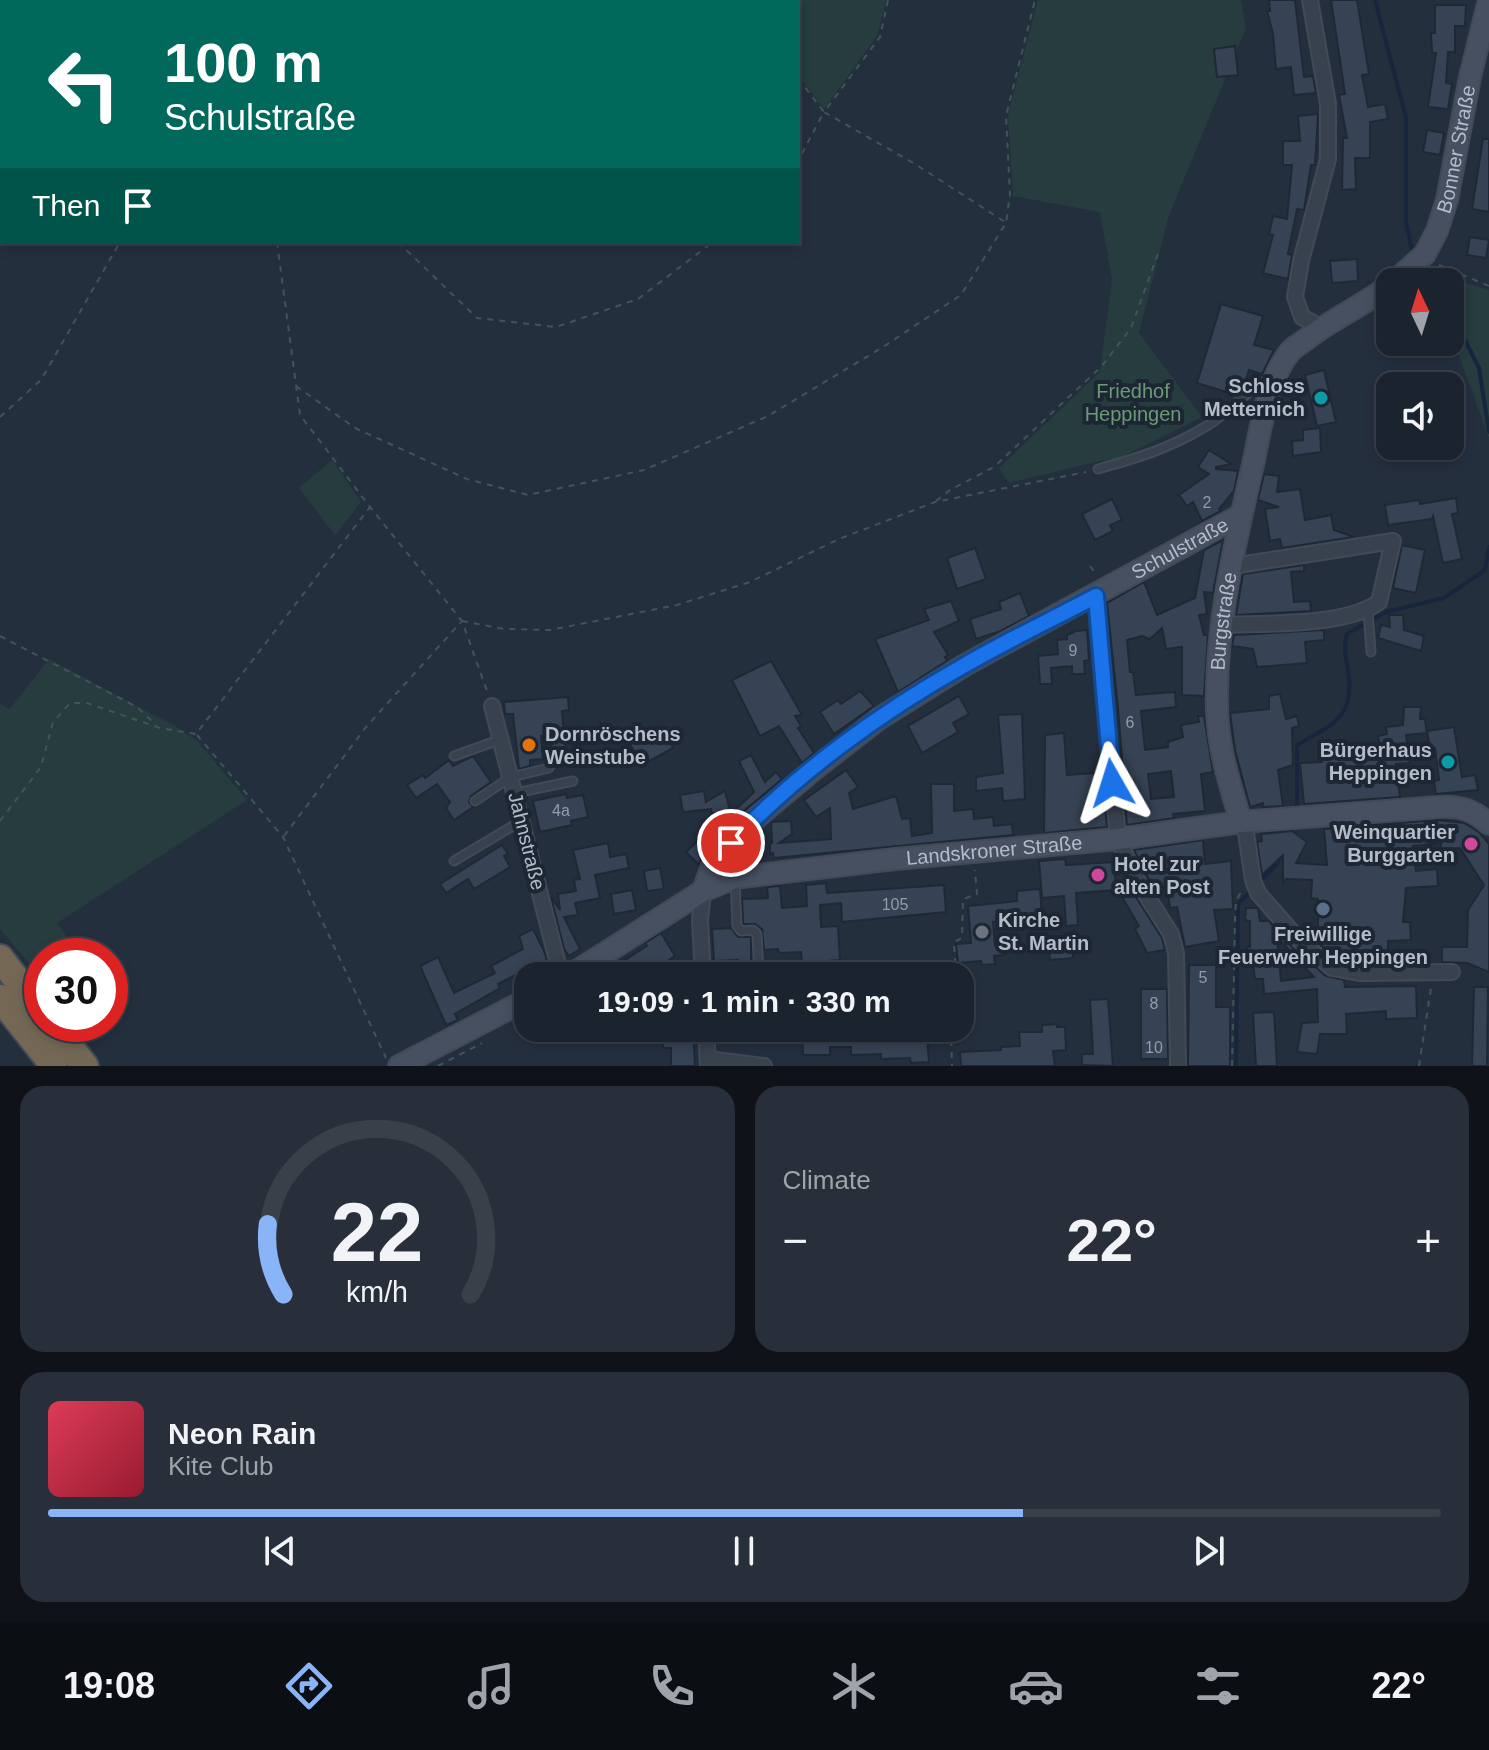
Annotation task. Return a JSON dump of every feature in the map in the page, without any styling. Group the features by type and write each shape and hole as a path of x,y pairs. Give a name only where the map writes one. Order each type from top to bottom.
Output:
{"highway":[{"path":"0,958 24,989"},
{"path":"0,998 54,1066"},
{"path":"66,1042 85,1066"}],"main road":[{"name":"Bonner Straße","path":"1409,268 1437,231 1447,200 1470,77 1489,0"},
{"path":"1276,376 1289,352 1376,292"},
{"name":"Burgstraße","path":"1241,822 1220,751 1217,711 1220,625 1262,421 1276,376"},
{"name":"Schulstraße","path":"703,891 713,863 749,824 880,718 1099,588 1241,515"},
{"name":"Landskroner Straße","path":"591,962 703,891 734,878 1118,839 1241,822 1288,821 1454,806 1474,811 1489,824"},
{"path":"399,1066 514,1006"}],"street":[{"path":"1310,0 1328,104 1328,159 1301,261 1295,297 1302,317 1322,328"},
{"path":"1220,625 1338,618 1368,610 1379,602 1393,541 1232,566"},
{"path":"1099,588 1118,839 1138,882 1171,934 1176,953 1178,1066"},
{"name":"Jahnstraße","path":"492,706 558,962"},
{"path":"1241,822 1255,882 1300,941 1332,968 1360,973 1452,972"},
{"path":"702,962 700,920 703,891"},
{"path":"707,1042 708,1062 764,1066"}],"lane":[{"path":"1098,469 1162,450 1211,423 1257,385 1276,376"},
{"path":"1368,610 1371,652"},
{"path":"454,756 499,740"},
{"path":"475,801 511,777 549,768 559,744"},
{"path":"516,793 573,781"},
{"path":"454,861 523,820"},
{"path":"734,878 737,926 741,931 753,930 757,934 758,962"}],"path":[{"path":"800,157 824,112 880,37 888,0"},
{"path":"296,386 355,428 467,479 528,495 644,470 768,416 883,347 961,295 1006,223 1010,194 1006,116 1035,0"},
{"path":"800,81 824,112 915,164 1006,223"},
{"path":"0,417 41,380 119,244"},
{"path":"277,244 300,415 462,621 492,706"},
{"path":"400,244 477,318 556,327 638,299 710,244"},
{"path":"935,502 950,490 994,467 1102,366 1131,328 1160,248"},
{"path":"1464,276 1489,286"},
{"path":"462,621 504,629 550,630 677,605 750,582 839,539 935,502 1098,469"},
{"path":"196,734 370,507"},
{"path":"1090,566 1099,588"},
{"path":"283,837 366,727 462,621"},
{"path":"0,636 137,707 160,728"},
{"path":"0,821 41,767 53,722 70,703 87,703 160,728 196,734 283,837 390,1066"},
{"path":"955,962 954,942 962,938 963,899 977,894 973,853"},
{"path":"1232,1066 1236,901 1255,882"},
{"path":"1419,1066 1433,974"},
{"path":"951,1042 952,1066"}],"green space":[{"path":"800,0 886,0 877,36 824,109 800,78"},
{"name":"Friedhof Heppingen","path":"1038,0 1241,0 1246,28 1168,218 1139,333 1202,417 1108,464 1104,460 1009,483 999,468 1100,372 1112,279 1100,212 1013,196 1008,115"},
{"path":"1464,283 1489,290 1489,438 1459,356 1464,356"},
{"path":"332,460 361,502 335,535 299,488"},
{"path":"49,659 175,726 197,741 247,800 57,923 67,938 24,938 24,958 0,929 0,704 10,709"}],"building":[{"path":"1269,0 1295,0 1304,77 1313,76 1316,93 1294,95 1291,67 1276,69 1273,34 1267,11 1270,11"},
{"path":"1331,0 1357,0 1369,74 1362,75 1368,107 1385,104 1388,119 1370,122 1370,158 1355,158 1356,189 1342,190 1343,138 1347,138 1339,95 1345,94"},
{"path":"1435,5 1466,5 1465,26 1455,26 1455,52 1448,52 1446,83 1452,84 1448,109 1428,107 1436,53 1432,53 1431,33 1435,33"},
{"path":"1235,46 1238,75 1217,77 1214,49"},
{"path":"1318,114 1315,165 1311,165 1304,210 1297,209 1288,254 1292,255 1288,279 1263,273 1273,235 1269,234 1273,216 1287,219 1292,165 1283,165 1283,141 1300,141 1298,116"},
{"path":"1427,130 1444,133 1440,155 1423,152"},
{"path":"1483,139 1489,139 1489,212 1472,209"},
{"path":"1470,237 1489,240 1486,258 1467,255"},
{"path":"1357,259 1358,281 1332,283 1330,261"},
{"path":"1221,304 1263,316 1254,345 1274,350 1262,374 1249,370 1243,389 1236,395 1197,383"},
{"name":"Schloss Metternich","path":"1324,370 1336,422 1317,426 1305,375"},
{"path":"1320,428 1321,452 1293,456 1292,441 1303,440 1303,430"},
{"path":"1209,450 1231,464 1216,469 1238,471 1234,491 1219,509 1221,511 1202,521 1193,502 1187,506 1179,495 1209,474 1198,467"},
{"path":"1264,474 1279,476 1277,492 1300,489 1305,520 1331,515 1334,530 1354,537 1282,548 1280,539 1270,541 1265,509 1279,507 1258,500"},
{"path":"1456,498 1458,513 1452,514 1462,559 1443,563 1433,516 1432,519 1388,525 1385,505 1419,500 1420,504"},
{"path":"1112,499 1122,520 1110,525 1113,531 1095,540 1082,514"},
{"path":"1223,540 1213,593 1204,592 1207,614 1199,615 1204,635 1208,635 1204,696 1182,695 1182,647 1166,649 1162,628 1150,639 1142,636 1127,640 1136,695 1175,692 1176,707 1141,711 1145,750 1168,747 1168,742 1183,737 1181,725 1199,722 1198,716 1204,716 1213,772 1201,774 1205,811 1173,814 1174,818 1127,825 1107,603 1144,582 1157,615 1195,598 1204,550","holes":["1171,771 1174,797 1151,799 1148,774"]},
{"path":"1402,545 1425,550 1416,593 1393,588"},
{"path":"975,548 986,579 957,589 947,558"},
{"path":"1304,565 1304,571 1291,572 1294,602 1310,601 1311,611 1236,615 1243,574"},
{"path":"1020,593 1029,616 1001,631 976,639 970,619 1001,609 999,602"},
{"path":"951,601 959,621 934,632 948,655 945,657 947,661 898,692 875,639 929,620 924,609"},
{"path":"1389,615 1403,615 1404,630 1424,636 1421,651 1378,638 1381,625 1390,627"},
{"path":"1087,630 1089,660 1084,661 1085,674 1072,674 1072,666 1051,668 1052,684 1040,684 1038,656 1058,654 1057,640 1067,639 1067,635 1076,631"},
{"path":"1324,630 1324,640 1305,642 1307,663 1257,667 1253,649 1232,646 1234,635"},
{"path":"771,661 802,715 795,716 801,726 798,728 814,753 802,763 779,726 760,736 732,680"},
{"path":"860,691 874,706 834,734 820,712 838,700 841,704"},
{"path":"1280,694 1286,719 1297,716 1299,726 1292,728 1293,765 1278,770 1283,806 1263,807 1263,803 1250,807 1235,750 1230,713 1269,709 1269,696"},
{"path":"959,696 969,714 953,723 958,732 922,753 908,726"},
{"path":"568,697 569,710 562,711 564,734 541,736 543,759 530,760 530,766 519,769 513,714 505,714 504,702"},
{"path":"1404,707 1421,707 1420,719 1425,719 1427,733 1406,735 1410,763 1396,764 1400,797 1304,804 1300,763 1322,762 1323,747 1358,748 1357,760 1382,760 1378,736 1387,734 1386,727 1403,725"},
{"path":"1022,714 1025,799 1003,801 1002,788 976,791 976,777 1003,773 998,715"},
{"path":"661,726 673,748 642,765 630,744"},
{"name":"Bürgerhaus Heppingen","path":"1454,727 1462,777 1475,775 1478,790 1436,794 1434,781 1439,780 1435,748 1430,748 1427,731"},
{"path":"1064,733 1067,775 1096,773 1099,805 1105,804 1107,827 1044,833 1045,735"},
{"path":"751,755 765,782 776,772 782,779 739,815 703,854 699,865 686,852 715,825 711,809 683,812 680,795 704,791 706,802 725,791 731,814 754,792 739,761"},
{"path":"473,756 491,782 471,796 469,802 473,807 454,820 446,808 450,802 437,784 416,798 407,785 423,775 425,778 449,760 453,766"},
{"path":"846,770 858,787 849,793 853,809 896,796 902,819 910,818 912,836 932,833 931,784 954,784 954,811 973,809 974,819 993,817 994,826 1012,824 1013,835 774,858 773,853 770,854 771,822 791,821 792,834 779,843 831,839 830,808 816,817 804,800"},
{"path":"566,794 567,798 583,795 588,817 571,821 572,825 540,832 533,801"},
{"path":"1438,820 1464,823 1479,832 1489,844 1489,972 1467,963 1442,962 1442,947 1467,947 1468,910 1484,885 1460,848 1441,849 1441,843 1413,846 1416,871 1437,869 1438,886 1406,888 1403,922 1410,922 1411,940 1388,941 1388,952 1365,950 1364,957 1332,955 1315,940 1318,937 1318,899 1311,898 1312,880 1286,879 1283,884 1283,855 1262,875 1257,842 1262,841 1261,834 1292,831 1307,842 1296,863 1327,865 1324,829"},
{"path":"1203,840 1205,864 1231,861 1233,909 1214,910 1219,941 1185,947 1177,907 1170,908 1167,886 1154,889 1134,850"},
{"path":"608,843 610,857 626,854 629,868 595,875 600,898 575,903 578,915 564,917 580,949 569,956 564,949 551,897 560,910 558,894 576,891 574,880 580,879 573,850"},
{"path":"502,845 508,854 504,856 510,867 474,889 468,879 446,893 440,884"},
{"path":"1065,859 1066,865 1114,862 1116,890 1076,893 1078,925 1066,926 1064,896 1042,898 1039,861"},
{"path":"660,868 664,889 647,891 644,871"},
{"path":"826,883 827,893 944,885 946,912 842,922 841,903 820,905 821,927 838,926 840,960 802,962 801,952 764,950 762,929 755,924 743,924 742,899 768,898 767,887 780,886 782,908 807,906 806,885"},
{"name":"Kirche St. Martin","path":"1040,889 1042,917 993,922 995,945 1003,944 1004,955 994,956 995,964 958,962 956,944 971,943 968,906 1017,901 1017,891"},
{"path":"632,890 636,910 614,914 611,894"},
{"path":"1132,891 1162,938 1165,950 1147,953 1135,929 1139,926 1122,897"},
{"path":"1246,908 1258,908 1260,921 1269,921 1293,948 1326,976 1344,980 1345,987 1416,986 1417,1018 1386,1019 1386,1011 1346,1014 1347,1034 1320,1034 1317,1054 1297,1052 1302,1023 1318,1022 1317,989 1264,994 1263,979 1255,979 1253,964 1245,965 1244,953 1250,947 1250,921 1245,920","holes":["1277,937 1314,977 1281,981"]},
{"path":"731,928 738,937 751,937 751,962 714,961 712,929"},
{"path":"533,929 547,960 514,962 514,976 498,984 500,988 455,1014 458,1020 446,1025 420,966 438,957 454,993 495,973 491,966 523,949 519,936"},
{"path":"661,933 675,956 666,962 622,962 647,946 645,943"},
{"path":"1072,937 1073,958 1050,960 1048,939"},
{"path":"1189,965 1216,965 1216,1007 1230,1007 1230,1066 1188,1066"},
{"path":"1474,987 1488,987 1487,1066 1472,1066"},
{"path":"1141,989 1167,989 1168,1059 1141,1059"},
{"path":"1108,999 1113,1066 1082,1065 1082,1054 1093,1054 1090,1000"},
{"path":"1274,1012 1277,1066 1256,1066 1253,1013"},
{"path":"1057,1024 1057,1027 1065,1027 1066,1050 1053,1051 1055,1066 961,1066 960,1052 1020,1046 1019,1032 1042,1032 1042,1025"},
{"path":"663,1042 694,1042 695,1066 671,1066 671,1048 663,1048"},
{"path":"802,1042 927,1042 929,1062 911,1063 910,1058 881,1059 881,1054 851,1055 851,1047 830,1047 830,1055 803,1055"}],"waterway":[{"path":"1375,0 1406,118 1406,221 1411,247 1416,255"},
{"path":"1464,338 1479,368 1489,432"},
{"path":"1297,810 1297,745 1339,718 1348,699 1347,634 1386,612 1444,598 1485,570 1489,547"},
{"path":"1259,882 1276,865 1281,855"},
{"path":"1236,1066 1238,904 1253,889"}],"place":[{"name":"Schloss Metternich","path":"1321,398"},
{"name":"Dornröschens Weinstube","path":"529,745"},
{"name":"Bürgerhaus Heppingen","path":"1448,762"},
{"name":"Weinquartier Burggarten","path":"1471,844"},
{"name":"Hotel zur alten Post","path":"1098,875"},
{"name":"Freiwillige Feuerwehr Heppingen","path":"1323,909"},
{"name":"Kirche St. Martin","path":"982,932"}],"route":[{"path":"731,843 812,771 880,718 965,665 1096,596 1112,783"}]}
